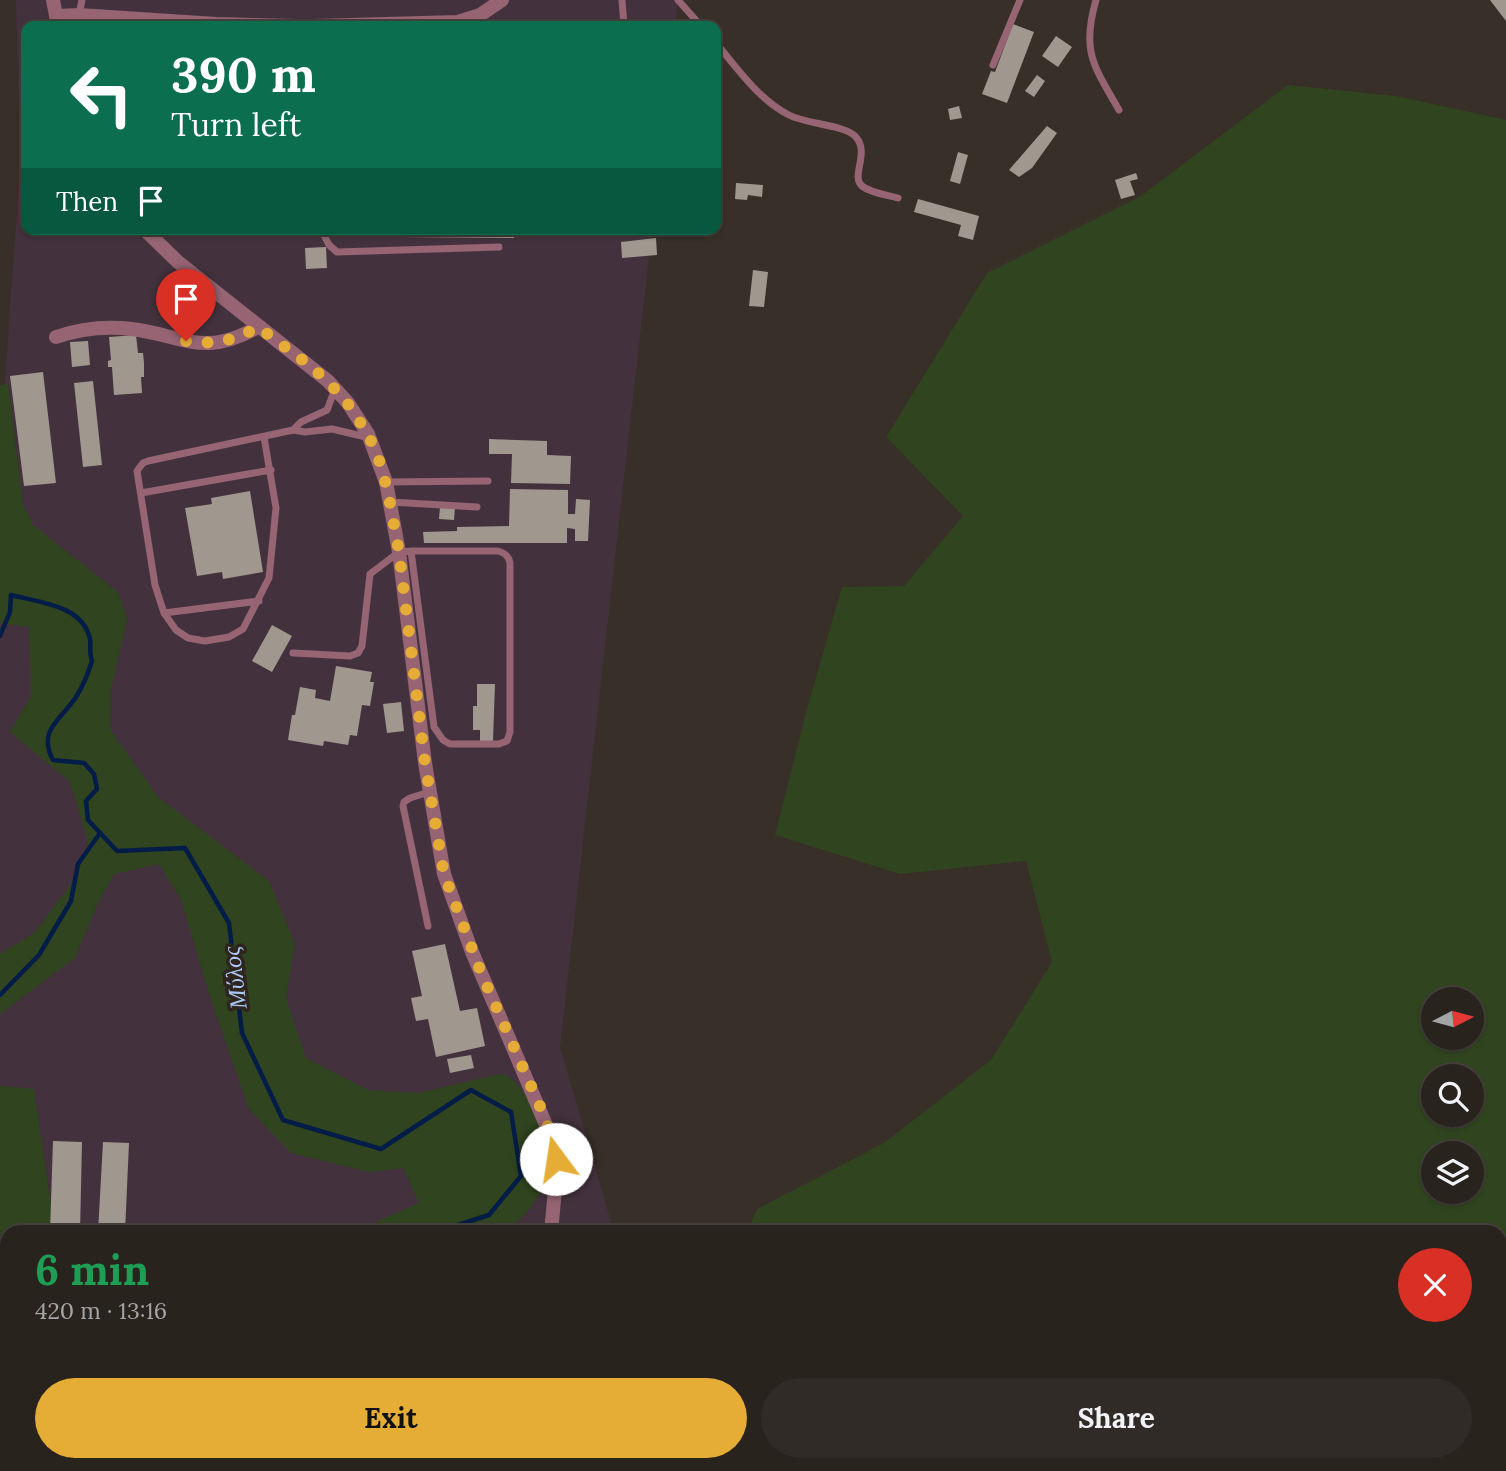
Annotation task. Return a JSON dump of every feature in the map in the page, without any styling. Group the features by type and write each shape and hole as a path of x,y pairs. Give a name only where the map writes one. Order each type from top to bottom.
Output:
{"street":[{"path":"53,0 57,21 79,15 170,21"},
{"path":"461,21 480,15 502,0"},
{"path":"150,235 178,262 335,388 352,408 370,439 386,482 405,552 429,792 441,861 453,904 552,1139 557,1169 552,1225"},
{"path":"56,337 88,330 128,329 209,343 232,340 258,327"}],"lane":[{"path":"79,15 82,0"},
{"path":"622,0 624,21"},
{"path":"678,0 697,21"},
{"path":"993,65 1020,0"},
{"path":"1096,0 1088,32 1091,60 1119,110"},
{"path":"721,49 776,108 799,120 851,133 861,146 858,177 860,185 898,198"},
{"path":"324,235 329,245 337,252 499,247"},
{"path":"292,430 304,420 327,410 335,388"},
{"path":"264,436 276,517 269,578 240,632 216,640 198,641 185,637 176,631 164,613 155,585 137,471 143,463 264,436 292,430 342,430 370,439"},
{"path":"141,493 271,470"},
{"path":"386,482 488,481"},
{"path":"390,502 477,507"},
{"path":"293,653 350,656 358,653 362,646 370,574 405,552 503,552 509,558 510,737 503,743 450,744 443,740 434,727 405,552"},
{"path":"164,613 259,601"},
{"path":"428,926 403,806 406,800 429,792"}],"shaded area":[{"path":"16,0 678,0 676,21 21,21 21,235 651,235 560,1047 612,1225 54,1225 34,1090 0,1086 0,451 20,167"}],"green space":[{"path":"1288,85 1396,96 1506,120 1506,1225 750,1225 757,1209 884,1143 991,1060 1052,962 1026,861 900,874 775,835 842,587 904,586 963,516 886,437 987,273 1141,196"},
{"path":"8,383 23,504 33,525 119,593 127,619 111,690 110,729 158,797 269,881 295,944 286,998 306,1058 368,1090 418,1093 500,1074 511,1078 529,1101 536,1117 552,1177 525,1215 512,1225 372,1225 419,1203 403,1168 369,1172 291,1153 249,1109 212,1003 181,900 159,864 114,874 98,903 75,958 0,1014 0,954 34,933 77,876 88,842 70,782 10,732 31,696 29,627 0,623 0,385"},
{"path":"0,1086 34,1089 54,1225 0,1225"}],"building":[{"path":"1490,0 1506,0 1506,21"},
{"path":"1013,24 1034,32 1007,103 982,94 991,71 995,72"},
{"path":"1056,36 1072,47 1058,67 1042,56"},
{"path":"1037,75 1045,81 1034,97 1025,91"},
{"path":"959,106 962,118 950,120 948,109"},
{"path":"1047,126 1057,133 1032,168 1019,177 1009,170"},
{"path":"958,152 968,155 960,184 950,181"},
{"path":"1136,173 1138,179 1130,181 1135,195 1121,199 1115,180"},
{"path":"736,183 763,185 762,197 748,195 747,200 735,199"},
{"path":"918,199 979,216 973,240 958,236 961,225 914,212"},
{"path":"400,235 514,235 514,238"},
{"path":"656,238 657,255 622,258 621,242"},
{"path":"326,247 327,268 306,269 305,248"},
{"path":"753,270 768,272 764,307 749,306"},
{"path":"136,335 138,353 143,353 142,393 114,395 112,367 108,367 108,361 111,360 109,337"},
{"path":"88,341 90,365 72,367 70,342"},
{"path":"43,372 56,483 24,486 10,376"},
{"path":"93,381 102,465 83,467 74,383"},
{"path":"489,439 547,441 547,455 571,456 570,484 511,483 512,454 489,454"},
{"path":"510,489 568,490 568,514 575,514 576,499 590,500 588,541 575,541 575,529 567,528 567,543 424,543 423,532 457,531 457,527 509,526"},
{"path":"250,491 263,572 223,579 222,572 197,576 185,508 212,504 211,498"},
{"path":"440,507 455,507 454,520 439,519"},
{"path":"272,625 292,636 272,672 252,661"},
{"path":"336,666 372,672 370,682 374,682 370,706 362,705 357,736 350,735 348,745 324,741 323,746 288,740 300,687 316,690 315,698 330,701"},
{"path":"477,684 495,684 493,741 480,741 480,730 473,730"},
{"path":"401,702 404,731 387,733 383,704"},
{"path":"445,944 460,1011 477,1008 485,1046 436,1057 428,1019 416,1021 411,998 422,996 412,951"},
{"path":"471,1055 474,1068 450,1073 447,1059"},
{"path":"53,1141 82,1142 80,1225 50,1225"},
{"path":"103,1142 129,1143 125,1225 98,1225"}],"waterway":[{"name":"Μύλος","path":"0,636 10,612 11,595 58,607 69,612 86,628 92,661 79,693 49,733 49,750 53,760 84,763 94,774 97,789 86,801 88,820 117,851 185,848 229,923 242,1033 283,1120 381,1149 471,1090 511,1112 521,1176 489,1215 458,1225"},
{"path":"0,995 39,955 71,901 78,864 100,833"}],"route":[{"path":"186,341 225,342 258,327 328,381 348,403 368,434 386,482 399,552 419,723 444,874 453,904 480,970 546,1120 556,1159"}]}
